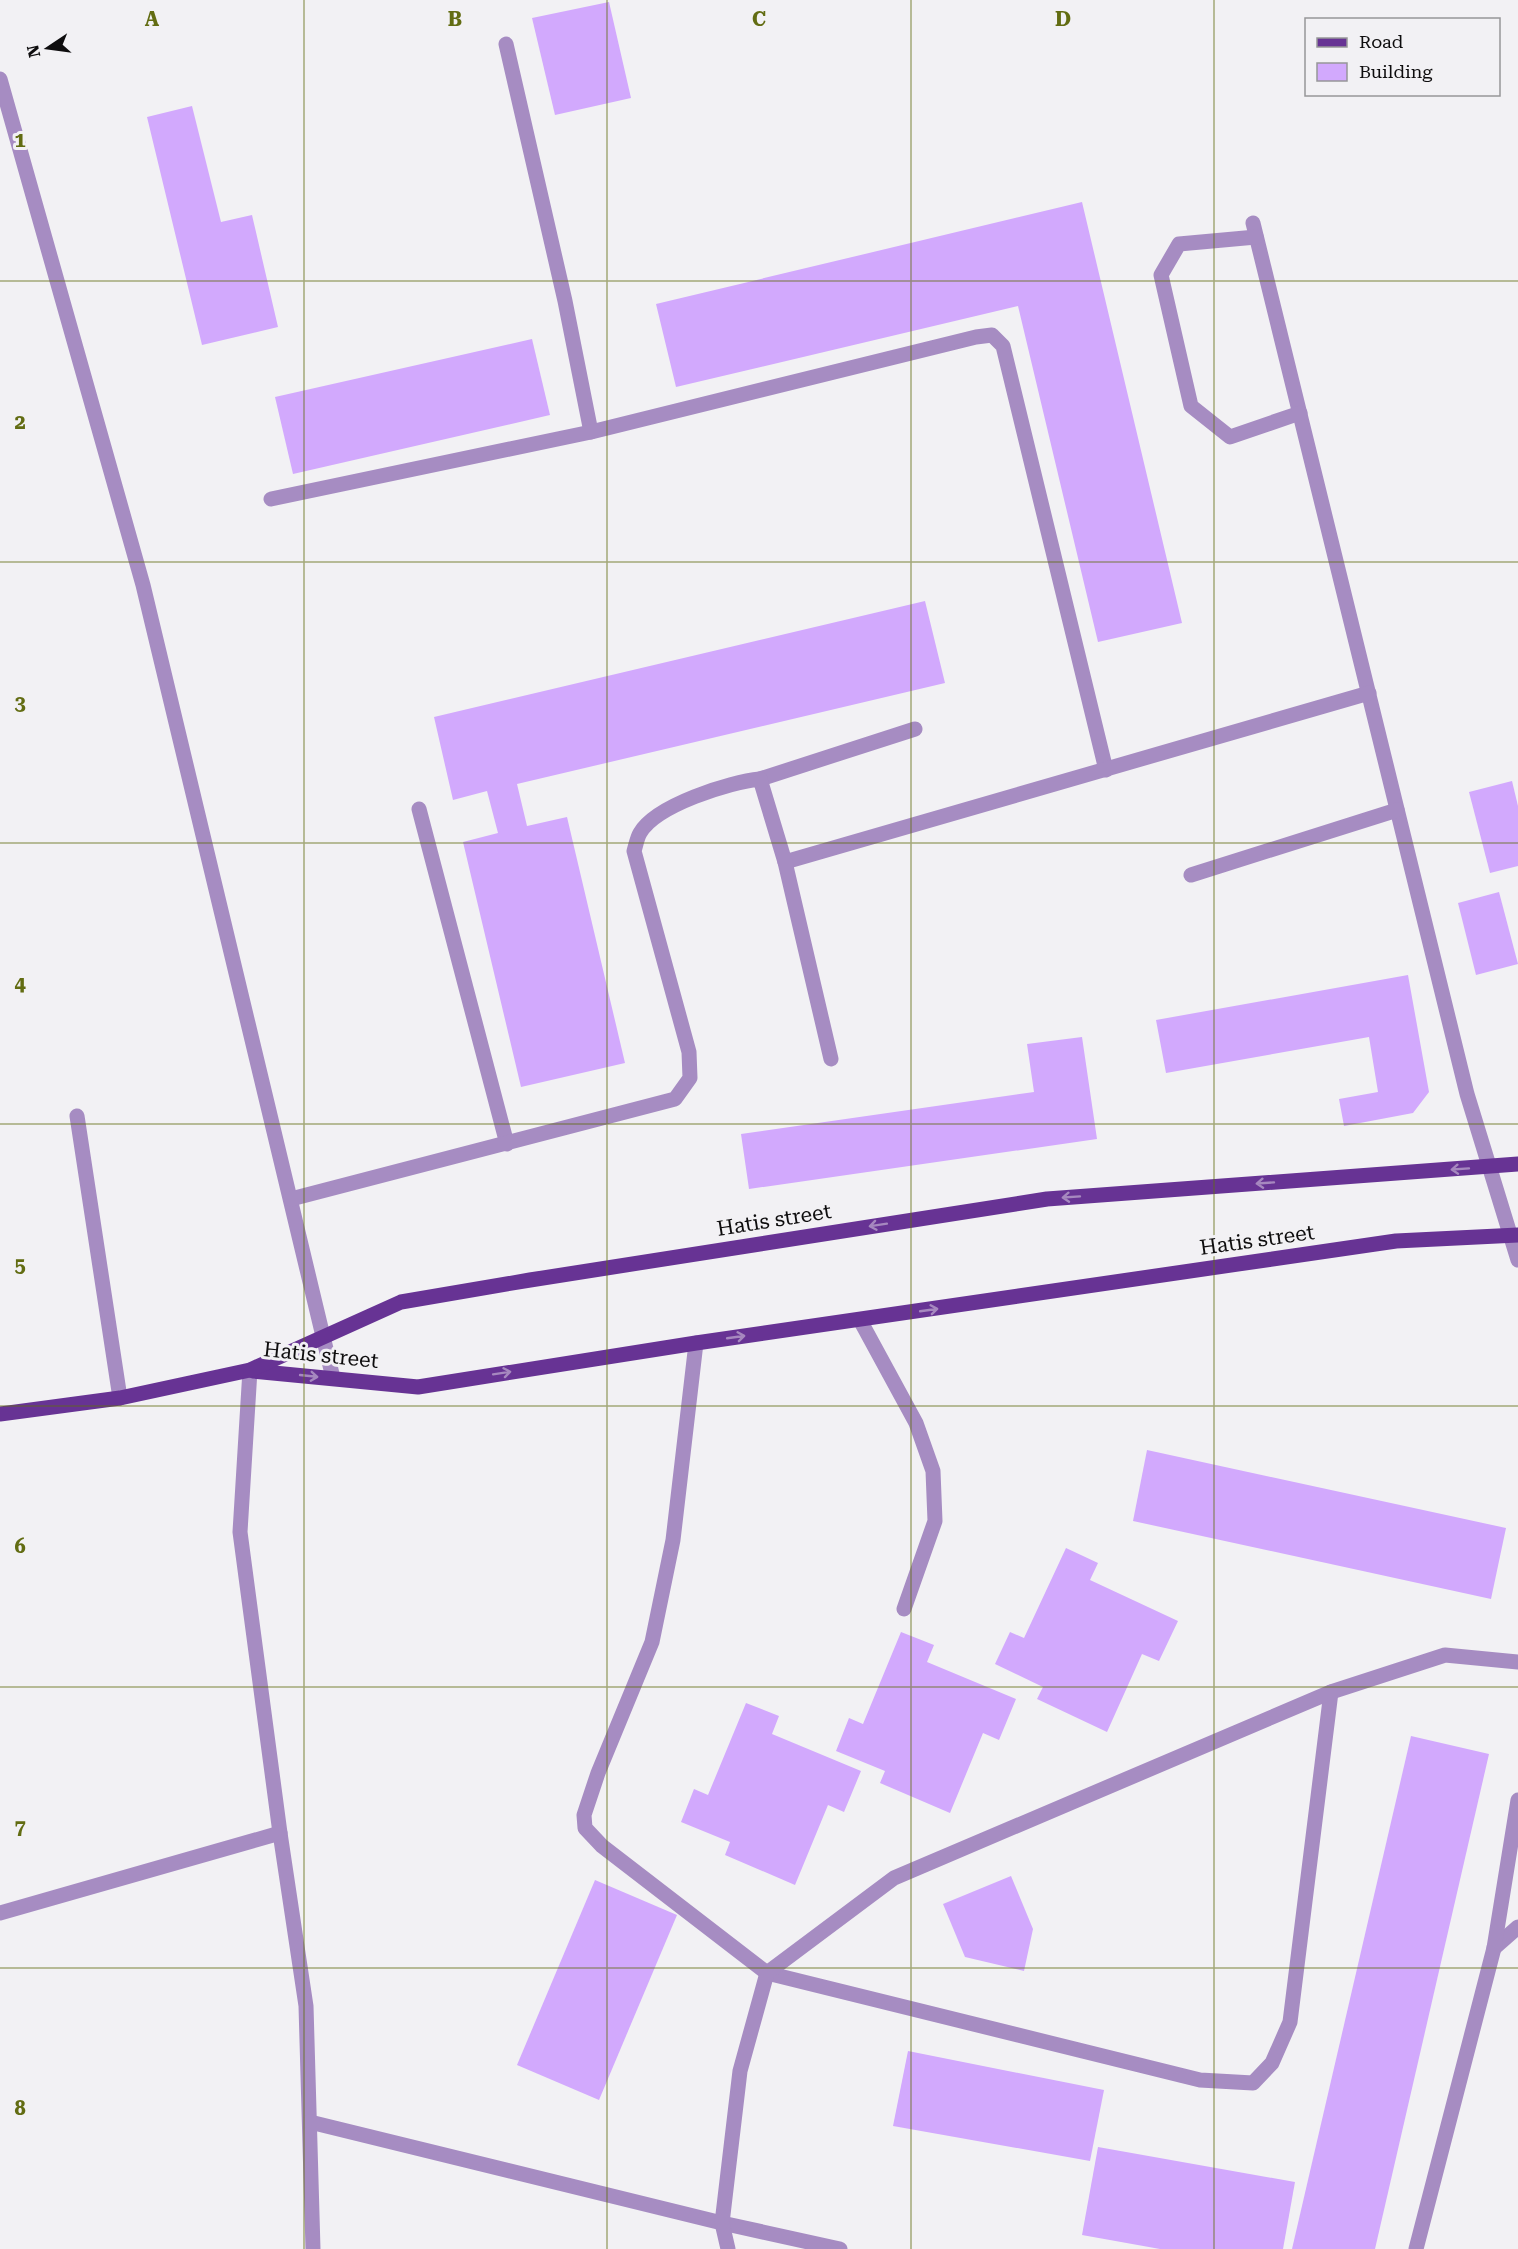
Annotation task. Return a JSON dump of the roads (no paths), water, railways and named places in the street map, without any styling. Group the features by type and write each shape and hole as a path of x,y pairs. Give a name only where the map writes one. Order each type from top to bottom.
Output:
{"main road":[{"name":"Hatis street","path":"250,1370 401,1302 1047,1199 1518,1164"},
{"name":"Hatis street","path":"250,1370 418,1387 696,1342 1396,1241 1514,1235"},
{"path":"0,1414 120,1398 250,1370"}],"street":[{"path":"506,44 565,301 591,432"},
{"path":"0,79 143,585 291,1199 321,1338 333,1378"},
{"path":"1300,413 1230,437 1191,406 1161,275 1179,244 1255,230 1300,413 1368,693 1467,1094 1514,1235 1518,1260"},
{"path":"271,499 591,432 976,337 992,335 1003,346 1106,770"},
{"path":"785,862 1368,693"},
{"path":"291,1199 675,1099 690,1078 689,1052 634,851 640,832 655,817 736,782 759,779 915,729"},
{"path":"759,779 785,862 831,1059"},
{"path":"419,808 507,1144"},
{"path":"1191,875 1397,810"},
{"path":"77,1116 120,1398"},
{"path":"861,1320 916,1424 933,1471 935,1521 904,1609"},
{"path":"696,1342 673,1540 652,1642 598,1773 584,1815 585,1828 602,1846 767,1973 1200,2080 1253,2083 1272,2063 1290,2022 1331,1692"},
{"path":"250,1370 240,1532 280,1833 306,2006 313,2249"},
{"path":"728,2249 722,2223 740,2071 767,1973 894,1878 1331,1692 1445,1655 1518,1662"},
{"path":"1416,2249 1494,1948 1518,1800"},
{"path":"0,1913 280,1833"},
{"path":"1494,1948 1518,1927"},
{"path":"310,2122 722,2223 840,2249"}]}
